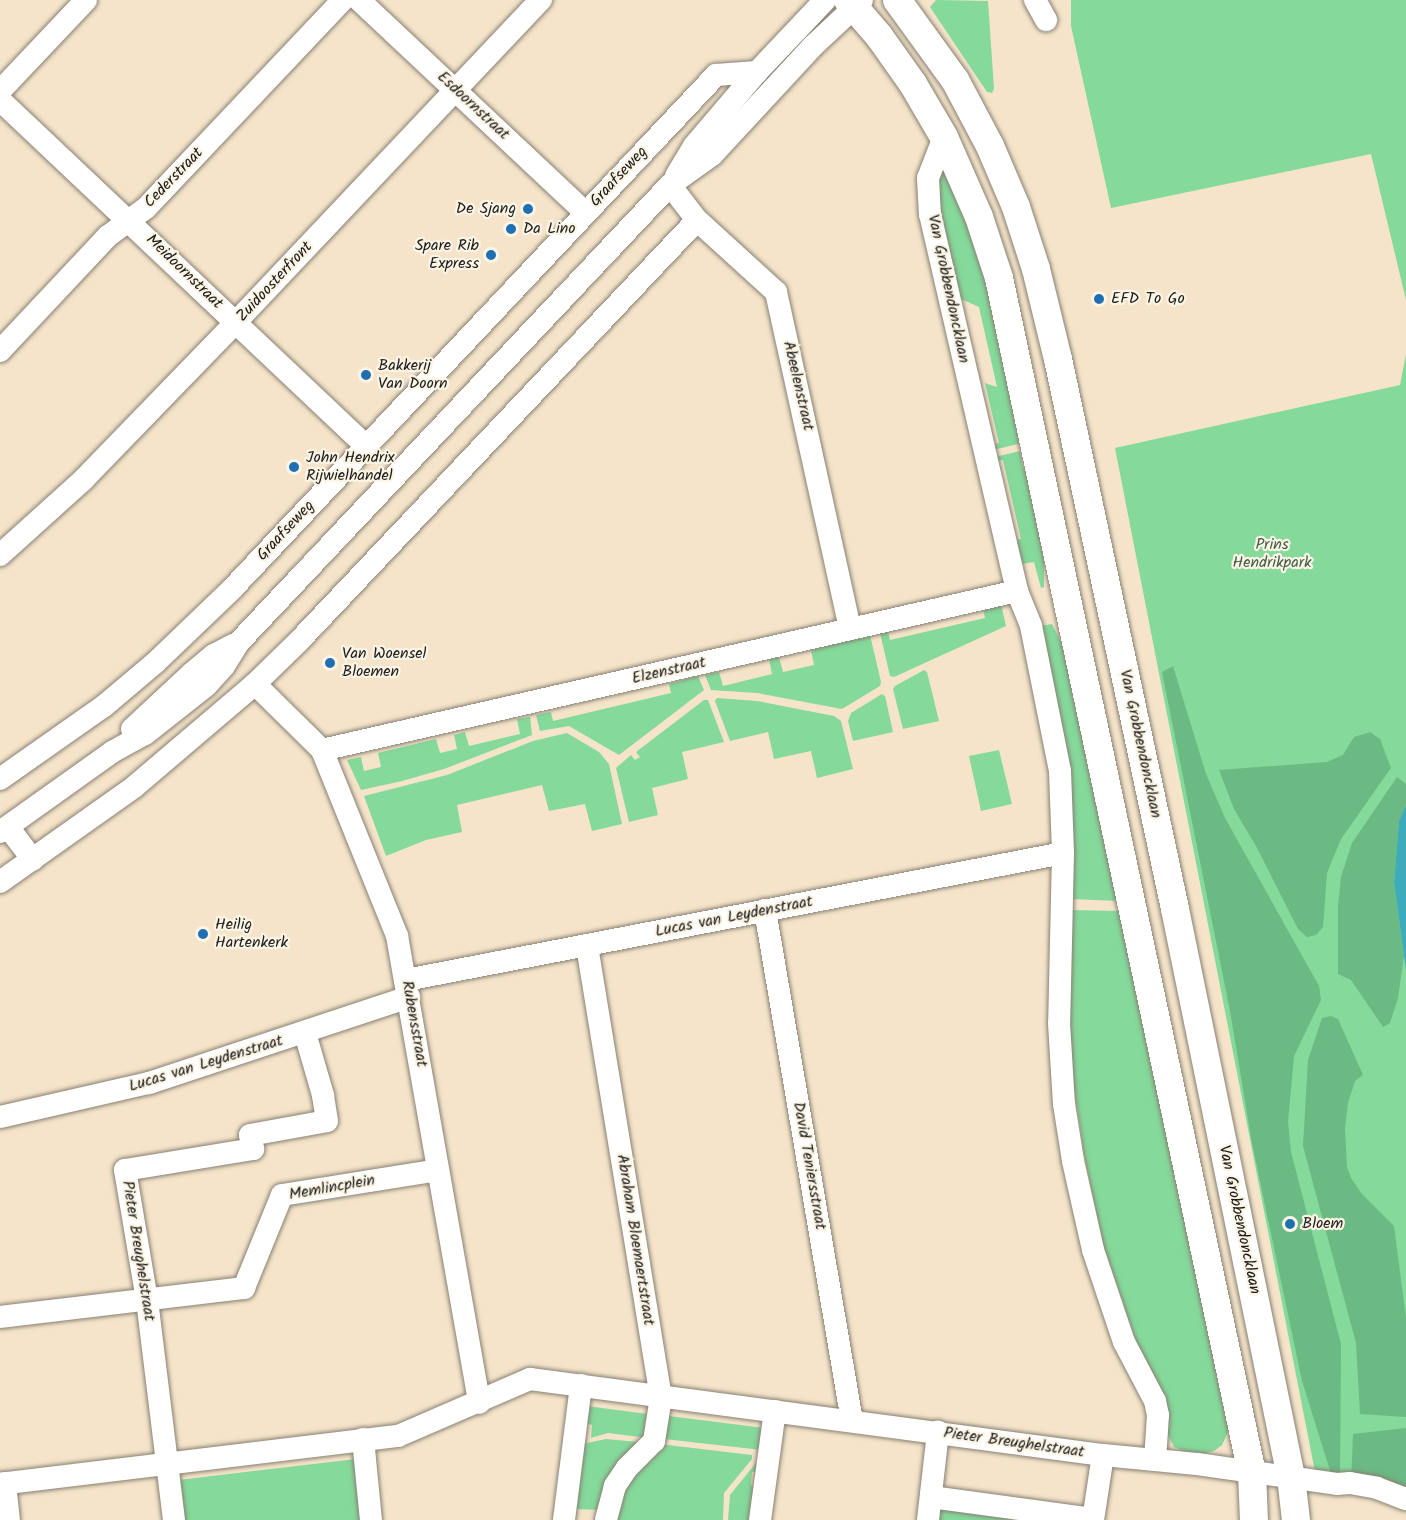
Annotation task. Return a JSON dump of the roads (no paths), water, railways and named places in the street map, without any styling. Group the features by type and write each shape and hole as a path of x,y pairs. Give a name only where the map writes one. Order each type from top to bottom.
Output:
{"main road":[{"name":"Van Grobbendoncklaan","path":"897,0 955,80 990,146 1016,207 1036,269 1058,359 1175,909 1291,1478 1296,1520"},
{"path":"855,2 913,84 944,137 979,217 999,278 1252,1473 1254,1520"}],"street":[{"name":"Cederstraat","path":"0,351 108,236 146,208 343,0"},
{"name":"Esdoornstraat","path":"359,0 586,213"},
{"name":"Zuidoosterfront","path":"0,555 83,480 541,0"},
{"path":"670,185 694,146 757,72 825,0"},
{"path":"1035,0 1046,20"},
{"path":"0,91 79,2"},
{"path":"33,860 4,830 112,752 177,686 214,655 239,642 670,185 712,155 855,2"},
{"name":"Graafseweg","path":"0,779 104,706 156,662 232,589 716,75 757,72"},
{"name":"Meidoornstraat","path":"0,100 366,446"},
{"name":"Van Grobbendoncklaan","path":"944,137 928,178 930,214 1017,591 1031,626 1060,771 1063,854 1058,985 1064,1104 1079,1191 1094,1250 1124,1342 1155,1401 1158,1415 1155,1460"},
{"name":"Abeelenstraat","path":"670,185 697,220 776,292 850,629"},
{"path":"0,882 134,787 255,684 306,634 697,220"},
{"name":"Elzenstraat","path":"322,750 1017,591"},
{"name":"Rubensstraat","path":"255,684 322,750 397,936 479,1403"},
{"name":"Lucas van Leydenstraat","path":"0,1117 149,1083 305,1033 407,989 587,946 1063,854"},
{"name":"David Teniersstraat","path":"765,910 852,1421"},
{"name":"Abraham Bloemaertstraat","path":"587,946 661,1397 654,1441 627,1468 615,1486 606,1520"},
{"name":"Pieter Breughelstraat","path":"174,1520 147,1300 125,1170 253,1149 250,1135 327,1121 305,1033"},
{"name":"Memlincplein","path":"0,1317 244,1288 282,1195 438,1170"},
{"name":"Pieter Breughelstraat","path":"9,1520 3,1483 398,1436 530,1380 1103,1455 1337,1484 1350,1483 1377,1488 1406,1499"},
{"path":"564,1520 580,1385"},
{"path":"760,1520 775,1411"},
{"path":"928,1520 938,1432"},
{"path":"363,1439 371,1520"},
{"path":"931,1497 1093,1520 1103,1455"}],"water":[{"path":"1406,805 1406,970 1394,883 1399,821"}],"place":[{"name":"De Sjang","path":"528,209"},
{"name":"Da Lino","path":"511,229"},
{"name":"Spare Rib Express","path":"491,255"},
{"name":"EFD To Go","path":"1099,299"},
{"name":"Bakkerij Van Doorn","path":"366,375"},
{"name":"John Hendrix Rijwielhandel","path":"294,467"},
{"name":"Van Woensel Bloemen","path":"330,663"},
{"name":"Heilig Hartenkerk","path":"203,934"},
{"name":"Bloem","path":"1290,1224"}],"park label":[{"name":"Prins Hendrikpark","path":"1272,554"}]}
